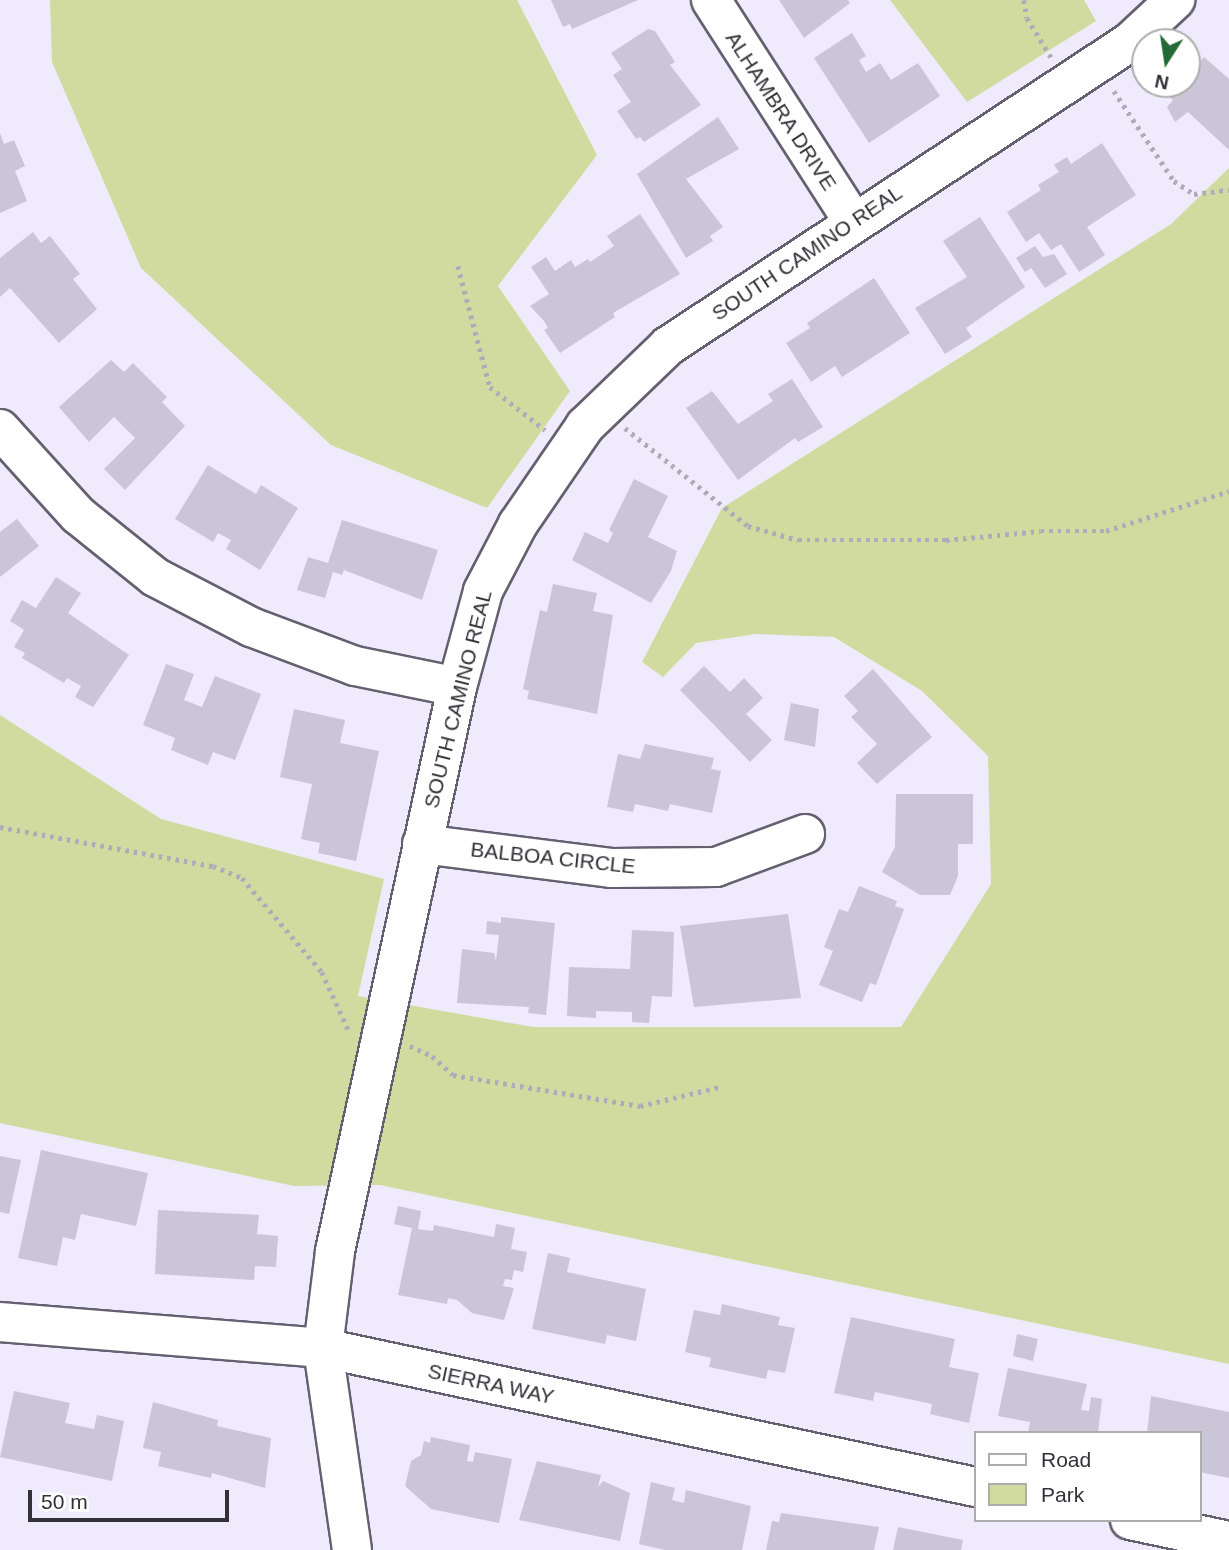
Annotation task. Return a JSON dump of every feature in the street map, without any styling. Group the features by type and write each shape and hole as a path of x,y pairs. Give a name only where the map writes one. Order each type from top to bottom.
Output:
{"street":[{"name":"ALHAMBRA DRIVE","path":"711,0 751,69 853,221"},
{"name":"SOUTH CAMINO REAL","path":"352,1550 323,1348 335,1251 457,687 484,591 517,524 585,426 668,346 853,221 1130,42 1175,0"},
{"path":"0,429 78,516 155,577 251,627 355,666 457,687"},
{"name":"BALBOA CIRCLE","path":"422,844 611,868 716,867 805,834"},
{"name":"SIERRA WAY","path":"0,1322 323,1348 974,1487"},
{"path":"1139,1522 1229,1541"}],"path":[{"path":"1024,0 1027,18 1052,58 1112,89 1174,181 1194,194 1229,190"},
{"path":"458,266 490,387 550,433 585,426 623,427 748,526 798,540 946,540 1041,531 1106,531 1229,491"}],"green space":[{"path":"50,0 517,0 597,155 498,286 570,391 487,508 331,445 141,268 52,62"},
{"path":"890,0 1084,0 1096,21 967,102"},
{"path":"1229,168 1229,1364 380,1185 294,1186 0,1123 0,715 161,819 384,879 358,996 533,1027 901,1027 991,884 988,756 922,691 834,637 756,634 696,643 663,677 642,662 722,508 1171,224"}],"building":[{"path":"551,0 638,0 572,29 570,24 563,27"},
{"path":"779,0 848,0 850,3 804,38"},
{"path":"648,29 655,31 675,62 670,65 701,105 644,142 640,137 636,139 617,111 631,102 613,75 622,69 611,53"},
{"path":"852,33 866,56 859,60 866,72 880,63 891,80 918,63 940,96 869,143 814,58"},
{"path":"1204,57 1229,79 1229,150 1188,112 1175,122 1167,107 1173,100 1170,98 1201,98 1201,60"},
{"path":"718,117 739,149 686,179 723,227 710,236 713,241 686,258 637,174"},
{"path":"0,133 4,144 14,140 25,166 15,171 27,201 0,213"},
{"path":"1102,143 1136,195 1087,227 1105,255 1079,272 1061,244 1051,250 1039,233 1026,242 1007,212 1041,190 1038,185 1059,172 1054,165 1067,157 1071,164"},
{"path":"640,214 680,274 613,313 615,317 560,353 544,330 548,328 544,321 530,306 549,294 531,267 546,257 555,271 571,260 575,267 588,259 590,262 614,246 607,236"},
{"path":"980,217 1025,287 966,328 972,337 945,354 915,308 967,277 943,241"},
{"path":"33,232 41,243 50,236 80,274 73,279 97,309 59,343 10,288 0,297 0,258"},
{"path":"1035,246 1043,257 1054,254 1067,274 1045,288 1031,268 1025,272 1016,258"},
{"path":"874,278 910,333 842,377 835,366 811,382 786,343 810,328 807,323"},
{"path":"111,360 124,372 133,363 167,397 162,402 185,426 125,490 104,469 135,438 114,417 89,442 59,407"},
{"path":"792,379 823,427 798,442 795,438 738,480 686,408 712,391 738,424 773,401 768,394"},
{"path":"208,465 256,494 261,485 298,508 260,570 226,549 231,540 218,533 213,542 175,519"},
{"path":"634,479 668,496 648,537 677,551 671,571 651,603 572,560 585,532 608,543 613,533 609,530"},
{"path":"17,519 39,546 0,577 0,532"},
{"path":"342,520 438,550 422,600 344,570 342,575 333,572 325,598 297,590 308,557 328,563"},
{"path":"56,577 81,593 68,613 129,655 93,707 75,697 81,686 67,678 64,683 22,658 25,653 14,647 24,630 10,621 22,600 36,608"},
{"path":"553,584 597,593 593,611 613,615 597,714 527,699 529,691 523,689 540,610 547,612"},
{"path":"166,664 194,674 184,700 202,707 215,676 261,694 235,760 213,752 208,765 171,750 175,738 143,725"},
{"path":"704,666 730,692 744,678 763,698 746,714 772,740 750,762 680,690"},
{"path":"873,669 932,737 877,784 857,763 877,744 851,717 858,711 844,696"},
{"path":"791,703 819,709 815,747 784,740"},
{"path":"294,709 345,720 340,743 379,751 356,861 318,853 320,843 301,839 312,784 280,777"},
{"path":"645,744 714,758 711,769 721,771 712,813 670,804 668,811 635,804 633,812 607,807 618,754 640,759"},
{"path":"896,794 973,794 973,844 958,844 958,876 950,895 920,895 882,872 895,847"},
{"path":"859,886 897,901 895,906 904,909 876,985 870,983 862,1002 819,985 833,951 824,947 839,909 848,912"},
{"path":"788,914 801,998 694,1007 680,926"},
{"path":"501,917 555,923 546,1015 528,1013 529,1007 457,1003 462,949 494,953 496,961 499,935 486,934 487,921 501,923"},
{"path":"632,930 674,932 672,997 652,996 649,1023 632,1022 632,1012 596,1011 596,1018 567,1016 569,967 630,969"},
{"path":"41,1150 148,1173 136,1226 81,1214 75,1240 63,1237 57,1266 18,1258"},
{"path":"0,1156 21,1160 9,1214 0,1212"},
{"path":"398,1206 421,1211 418,1229 433,1231 434,1225 494,1237 496,1224 515,1228 511,1249 527,1252 523,1272 514,1270 512,1280 505,1279 503,1286 514,1288 504,1320 472,1313 457,1300 448,1298 447,1304 398,1295 412,1228 394,1224"},
{"path":"158,1210 259,1215 257,1234 278,1236 276,1267 255,1266 254,1280 155,1274"},
{"path":"548,1253 570,1258 567,1272 646,1289 636,1341 607,1335 605,1344 532,1329"},
{"path":"722,1304 780,1317 778,1325 795,1328 785,1373 768,1370 766,1379 709,1367 711,1358 685,1352 694,1310 720,1315"},
{"path":"851,1317 955,1339 949,1367 979,1373 969,1423 930,1414 932,1404 875,1392 873,1401 834,1393"},
{"path":"1017,1334 1038,1339 1033,1361 1013,1356"},
{"path":"1008,1368 1087,1384 1081,1410 1089,1411 1091,1397 1102,1399 1098,1431 1028,1431 1030,1422 998,1416"},
{"path":"14,1391 70,1403 65,1423 94,1429 97,1415 124,1421 112,1481 0,1457"},
{"path":"1151,1396 1229,1412 1229,1478 1201,1472 1201,1431 1147,1431"},
{"path":"153,1402 218,1420 217,1426 271,1438 265,1488 212,1473 211,1478 158,1466 161,1452 143,1448"},
{"path":"431,1437 470,1445 467,1461 473,1462 475,1452 512,1459 499,1523 431,1509 405,1486 411,1461 421,1455 424,1441 430,1443"},
{"path":"537,1461 601,1475 598,1487 603,1481 630,1493 620,1541 519,1520"},
{"path":"651,1482 675,1488 672,1500 684,1503 686,1490 751,1506 742,1550 665,1550 639,1544"},
{"path":"781,1513 879,1527 874,1550 766,1550 772,1521 779,1522"},
{"path":"898,1527 963,1540 961,1550 893,1550"}]}
